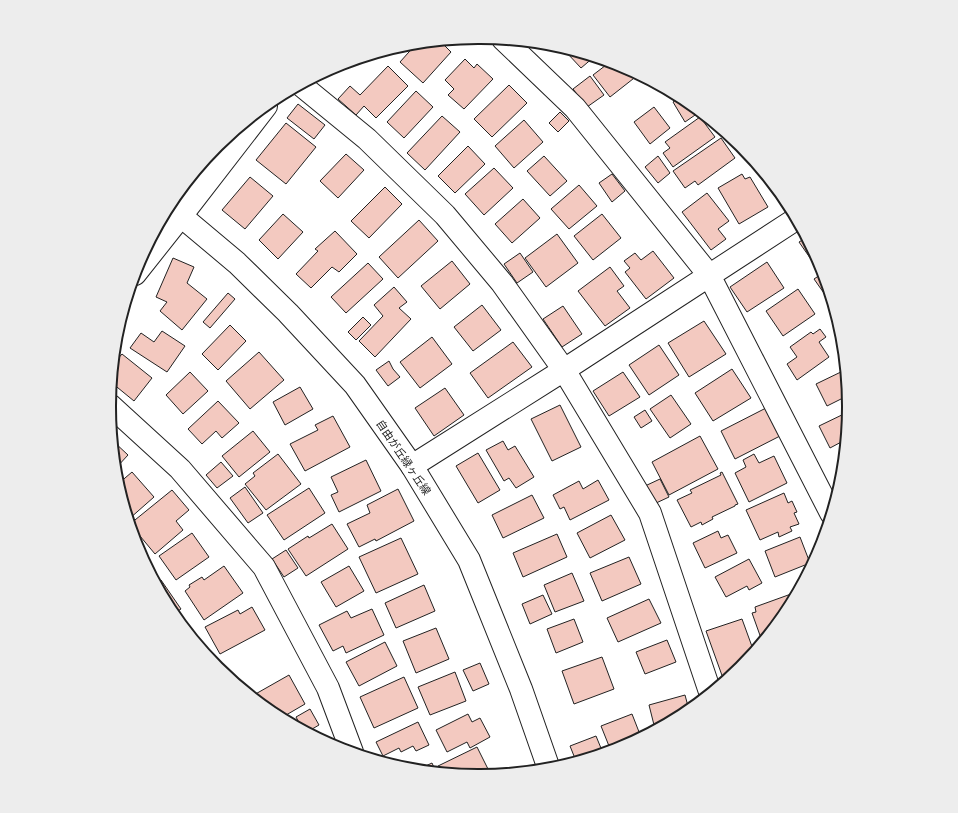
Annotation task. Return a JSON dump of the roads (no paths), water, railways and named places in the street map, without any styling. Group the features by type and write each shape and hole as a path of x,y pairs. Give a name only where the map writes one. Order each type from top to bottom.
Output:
{"street":[{"path":"510,46 575,108 710,275 827,506"},
{"path":"306,89 367,139 445,215 502,282 564,370 650,513 708,687"},
{"path":"158,238 175,212 247,128"},
{"name":"自由が丘緑ヶ丘線","path":"175,212 237,263 288,313 340,368 355,385 412,466 469,560 521,689 547,763"},
{"path":"412,466 564,370 791,222"},
{"path":"116,411 180,469 264,567 328,688 349,745"}]}
